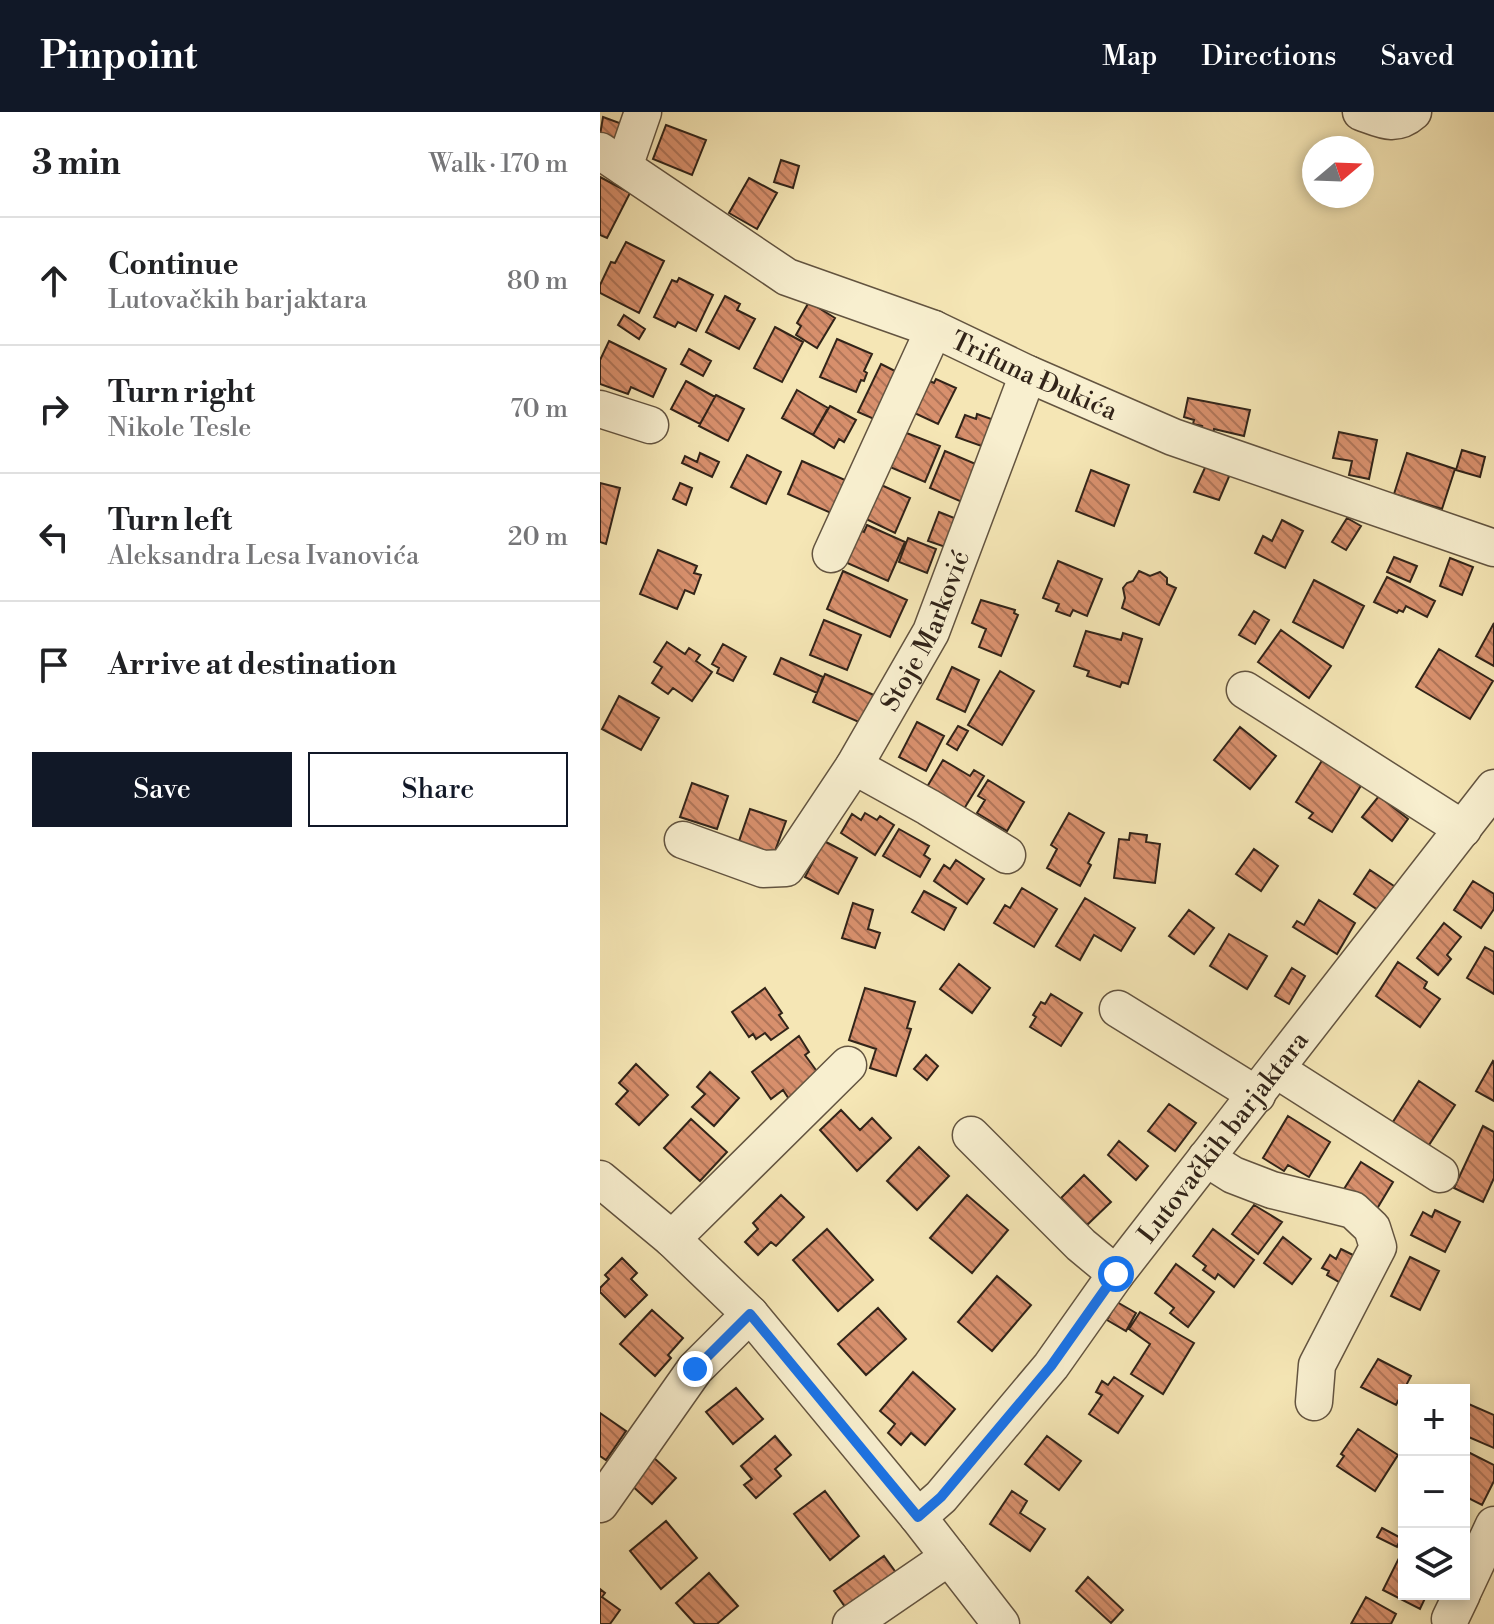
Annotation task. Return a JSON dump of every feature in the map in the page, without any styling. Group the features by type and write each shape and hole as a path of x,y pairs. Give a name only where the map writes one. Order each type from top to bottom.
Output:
{"street":[{"path":"612,159 643,112"},
{"path":"1361,112 1391,123 1413,112"},
{"name":"Trifuna Đukića","path":"612,159 787,277 934,329 1173,437 1494,548"},
{"path":"831,554 934,329"},
{"name":"Stoje Marković","path":"683,840 763,869 786,868 854,766 931,632 1028,374"},
{"path":"600,409 650,425"},
{"path":"1245,690 1463,829"},
{"path":"854,766 1007,855"},
{"name":"Lutovačkih barjaktara","path":"918,1517 941,1497 1051,1366 1116,1274 1494,788"},
{"path":"1118,1009 1440,1174"},
{"path":"672,1239 848,1065"},
{"path":"971,1135 1081,1245 1116,1274"},
{"path":"1206,1158 1233,1175 1272,1190 1353,1210 1372,1228 1378,1247 1317,1365 1314,1402"},
{"path":"600,1179 672,1239 750,1314 918,1517 1001,1624"},
{"path":"600,1504 695,1369 750,1314"},
{"path":"1459,1601 1494,1525"},
{"path":"851,1624 949,1557"}],"building":[{"path":"603,117 625,125 619,142 600,135"},
{"path":"666,125 706,140 692,175 653,159"},
{"path":"781,160 799,166 793,188 774,182"},
{"path":"600,177 630,193 607,238 600,235"},
{"path":"749,178 777,193 757,229 729,213"},
{"path":"626,242 664,261 639,313 600,293 600,285 611,262 615,263"},
{"path":"679,278 713,295 696,331 678,322 675,327 654,317 672,280 677,282"},
{"path":"725,296 740,304 737,310 755,319 739,349 706,332"},
{"path":"809,302 835,318 817,348 796,335 801,326 797,323"},
{"path":"624,315 645,329 639,339 618,325"},
{"path":"775,327 803,342 782,382 754,368"},
{"path":"837,339 872,354 864,371 867,373 864,381 861,380 856,392 820,377"},
{"path":"609,341 666,369 653,397 631,387 628,394 600,384 600,360"},
{"path":"689,349 711,361 703,376 681,364"},
{"path":"881,364 897,372 874,419 858,412"},
{"path":"923,378 934,383 936,379 956,388 938,424 908,410"},
{"path":"686,381 715,397 700,424 671,409"},
{"path":"797,390 828,408 813,435 782,418"},
{"path":"716,395 744,409 728,441 699,426"},
{"path":"1188,398 1250,410 1244,436 1214,429 1213,435 1200,432 1202,426 1184,417"},
{"path":"830,406 856,420 844,442 839,439 834,448 813,435"},
{"path":"977,414 1000,422 990,449 956,437 965,415 976,419"},
{"path":"904,432 940,446 925,482 890,467"},
{"path":"1339,432 1377,440 1369,479 1349,475 1352,461 1333,458"},
{"path":"1462,450 1485,457 1480,477 1456,470"},
{"path":"945,451 978,465 962,502 930,488"},
{"path":"700,453 719,462 712,477 682,463 685,456 697,462"},
{"path":"1407,453 1455,469 1442,509 1394,494"},
{"path":"747,455 781,472 766,504 731,487"},
{"path":"802,461 845,480 831,513 788,494"},
{"path":"1208,461 1231,472 1219,500 1194,492"},
{"path":"1091,470 1129,485 1114,526 1076,511"},
{"path":"600,483 620,488 606,544 600,542"},
{"path":"680,483 692,488 686,505 673,499"},
{"path":"879,484 910,498 895,533 864,518"},
{"path":"939,512 967,523 957,551 928,541"},
{"path":"1347,518 1361,526 1346,550 1332,542"},
{"path":"1282,520 1303,531 1285,568 1255,553 1263,536 1272,541"},
{"path":"867,525 905,542 888,581 845,562 859,530 864,532"},
{"path":"908,538 936,549 927,573 899,562"},
{"path":"658,550 697,566 694,573 701,575 694,594 685,590 677,609 640,594"},
{"path":"1394,557 1417,566 1410,582 1387,572"},
{"path":"1450,558 1473,567 1462,595 1440,586"},
{"path":"1058,561 1102,579 1087,616 1073,610 1070,616 1056,611 1059,604 1043,598"},
{"path":"843,571 907,600 890,637 827,609"},
{"path":"1139,571 1150,576 1160,572 1167,578 1167,584 1176,588 1159,625 1122,608 1125,598 1123,588 1133,581"},
{"path":"1387,577 1435,601 1427,617 1406,606 1403,612 1399,610 1397,613 1374,602"},
{"path":"1314,580 1364,606 1343,648 1293,622"},
{"path":"981,600 1015,610 1014,613 1018,615 1001,656 979,647 986,629 972,623"},
{"path":"1254,611 1269,620 1255,644 1239,635"},
{"path":"824,620 861,635 847,670 810,655"},
{"path":"1494,623 1494,666 1476,656"},
{"path":"1281,630 1331,666 1309,698 1258,662"},
{"path":"1086,631 1121,640 1123,633 1142,639 1128,684 1122,682 1120,687 1087,676 1089,671 1074,666"},
{"path":"667,642 685,654 689,648 700,655 696,661 712,672 692,701 673,688 668,694 652,683 662,667 654,662"},
{"path":"723,644 746,657 733,681 717,673 719,668 712,664"},
{"path":"1439,649 1493,681 1470,719 1416,687"},
{"path":"781,658 823,677 817,693 774,674"},
{"path":"952,667 979,680 965,712 937,699"},
{"path":"1000,671 1034,691 1002,745 968,725"},
{"path":"825,674 881,698 868,726 813,702"},
{"path":"619,696 659,718 641,750 602,729"},
{"path":"917,722 944,736 926,771 899,757"},
{"path":"958,726 968,731 957,750 947,744"},
{"path":"1240,727 1276,756 1250,789 1214,760"},
{"path":"1323,759 1362,784 1332,832 1309,818 1313,813 1296,802"},
{"path":"943,760 970,776 974,770 984,776 964,809 927,787"},
{"path":"988,780 1024,802 1007,831 977,813 985,800 978,796"},
{"path":"692,783 728,796 717,829 680,817"},
{"path":"1379,796 1408,819 1392,841 1362,817"},
{"path":"750,809 786,821 772,859 737,847"},
{"path":"865,813 877,820 880,816 894,825 875,855 841,833 852,814 861,820"},
{"path":"1069,813 1104,833 1080,886 1047,868 1057,849 1051,845"},
{"path":"899,829 929,846 924,855 930,859 920,877 883,856"},
{"path":"1130,833 1147,835 1146,842 1160,844 1155,883 1114,878 1119,839 1129,840"},
{"path":"824,841 857,858 838,894 805,877"},
{"path":"1254,849 1278,866 1261,891 1236,874"},
{"path":"956,860 984,879 967,904 934,881 944,865 950,869"},
{"path":"1370,870 1403,892 1387,916 1354,894"},
{"path":"1473,881 1494,894 1494,909 1481,928 1454,910"},
{"path":"1022,888 1057,909 1034,947 994,923 1005,905 1010,908"},
{"path":"924,891 956,908 944,930 912,912"},
{"path":"1085,898 1135,928 1121,951 1094,935 1080,960 1056,946"},
{"path":"1319,900 1355,923 1337,954 1293,927 1297,921 1304,925"},
{"path":"853,903 873,910 868,929 880,933 875,948 842,938"},
{"path":"1189,910 1214,928 1194,954 1169,936"},
{"path":"1444,923 1461,937 1447,955 1451,959 1438,975 1417,958"},
{"path":"1229,934 1267,956 1247,989 1210,966"},
{"path":"1485,947 1494,952 1494,994 1467,978"},
{"path":"1398,962 1427,982 1424,988 1440,999 1420,1027 1376,996"},
{"path":"959,964 990,988 972,1013 940,989"},
{"path":"1292,968 1305,976 1289,1004 1275,996"},
{"path":"765,988 788,1028 771,1040 765,1033 756,1039 753,1034 749,1037 732,1012"},
{"path":"865,988 915,1002 907,1028 911,1029 896,1076 870,1068 876,1049 849,1040"},
{"path":"1051,994 1082,1013 1061,1046 1030,1027 1041,1002 1045,1004"},
{"path":"799,1036 809,1052 805,1055 821,1077 789,1099 783,1090 771,1099 752,1072"},
{"path":"926,1055 938,1066 927,1080 914,1069"},
{"path":"1494,1062 1494,1101 1476,1091"},
{"path":"636,1064 668,1095 639,1125 616,1104 628,1091 619,1083"},
{"path":"710,1072 739,1098 714,1126 692,1107 705,1094 697,1087"},
{"path":"1419,1081 1455,1105 1427,1148 1391,1125"},
{"path":"1169,1104 1196,1123 1175,1151 1148,1131"},
{"path":"841,1110 860,1130 872,1118 891,1138 857,1171 820,1130"},
{"path":"1288,1116 1330,1142 1309,1177 1288,1165 1284,1171 1263,1158"},
{"path":"691,1119 727,1152 700,1181 664,1148"},
{"path":"1483,1126 1494,1132 1494,1178 1483,1202 1454,1188"},
{"path":"1119,1141 1148,1166 1136,1180 1108,1155"},
{"path":"919,1147 949,1176 917,1210 887,1181"},
{"path":"1361,1162 1393,1182 1372,1217 1339,1197"},
{"path":"1084,1175 1111,1202 1087,1225 1061,1198"},
{"path":"781,1195 804,1217 776,1246 771,1242 758,1255 745,1242 758,1229 753,1223"},
{"path":"967,1195 1008,1230 972,1273 930,1238"},
{"path":"1254,1205 1282,1222 1258,1254 1232,1234"},
{"path":"1435,1210 1460,1222 1445,1252 1411,1235 1423,1212 1432,1217"},
{"path":"827,1229 873,1280 838,1311 793,1260"},
{"path":"1213,1229 1254,1260 1234,1287 1218,1274 1215,1279 1203,1270 1206,1266 1193,1256"},
{"path":"1283,1237 1311,1259 1292,1284 1264,1263"},
{"path":"1341,1249 1361,1259 1346,1286 1327,1275 1329,1271 1322,1268 1330,1255 1336,1259"},
{"path":"1410,1257 1439,1271 1420,1310 1391,1296"},
{"path":"622,1258 637,1273 631,1279 647,1295 625,1317 600,1292 609,1279 605,1275"},
{"path":"1176,1264 1214,1292 1188,1327 1170,1313 1174,1308 1155,1293"},
{"path":"997,1276 1031,1305 992,1351 958,1322"},
{"path":"1117,1302 1136,1313 1126,1331 1107,1320"},
{"path":"878,1308 906,1339 866,1375 838,1344"},
{"path":"652,1310 683,1338 655,1376 620,1344"},
{"path":"1140,1312 1194,1343 1163,1394 1131,1374 1150,1344 1129,1329"},
{"path":"1378,1359 1411,1376 1407,1384 1398,1384 1396,1405 1361,1387"},
{"path":"913,1372 955,1409 925,1445 911,1433 901,1445 888,1433 895,1424 880,1411"},
{"path":"1114,1377 1143,1396 1118,1433 1089,1414 1102,1395 1096,1392 1102,1381 1108,1385"},
{"path":"736,1388 763,1419 733,1444 706,1412"},
{"path":"1470,1405 1494,1415 1494,1448 1470,1438"},
{"path":"600,1413 626,1431 606,1460 600,1456"},
{"path":"1358,1429 1398,1455 1375,1491 1337,1466 1344,1456 1341,1454"},
{"path":"775,1436 791,1455 775,1469 781,1476 756,1498 744,1485 752,1479 741,1466"},
{"path":"1047,1436 1081,1461 1059,1490 1025,1464"},
{"path":"1470,1453 1494,1465 1494,1481 1482,1505 1470,1499"},
{"path":"653,1457 676,1478 652,1504 629,1483"},
{"path":"825,1491 859,1536 830,1560 794,1514"},
{"path":"1012,1491 1027,1501 1020,1513 1045,1529 1030,1551 990,1524"},
{"path":"666,1521 697,1558 661,1589 630,1551"},
{"path":"1382,1528 1398,1536 1398,1545 1397,1547 1377,1537"},
{"path":"884,1556 897,1574 854,1620 834,1591"},
{"path":"1398,1560 1398,1598 1383,1590"},
{"path":"709,1573 738,1606 717,1624 695,1624 676,1603"},
{"path":"1088,1577 1123,1610 1111,1623 1076,1591"},
{"path":"600,1589 605,1593 602,1597 620,1610 610,1624 600,1624"},
{"path":"1366,1597 1396,1614 1391,1624 1351,1624"},
{"path":"1402,1600 1424,1600 1420,1609"}],"route":[{"path":"695,1369 750,1314 918,1517 941,1497 1051,1366 1116,1274"}]}
